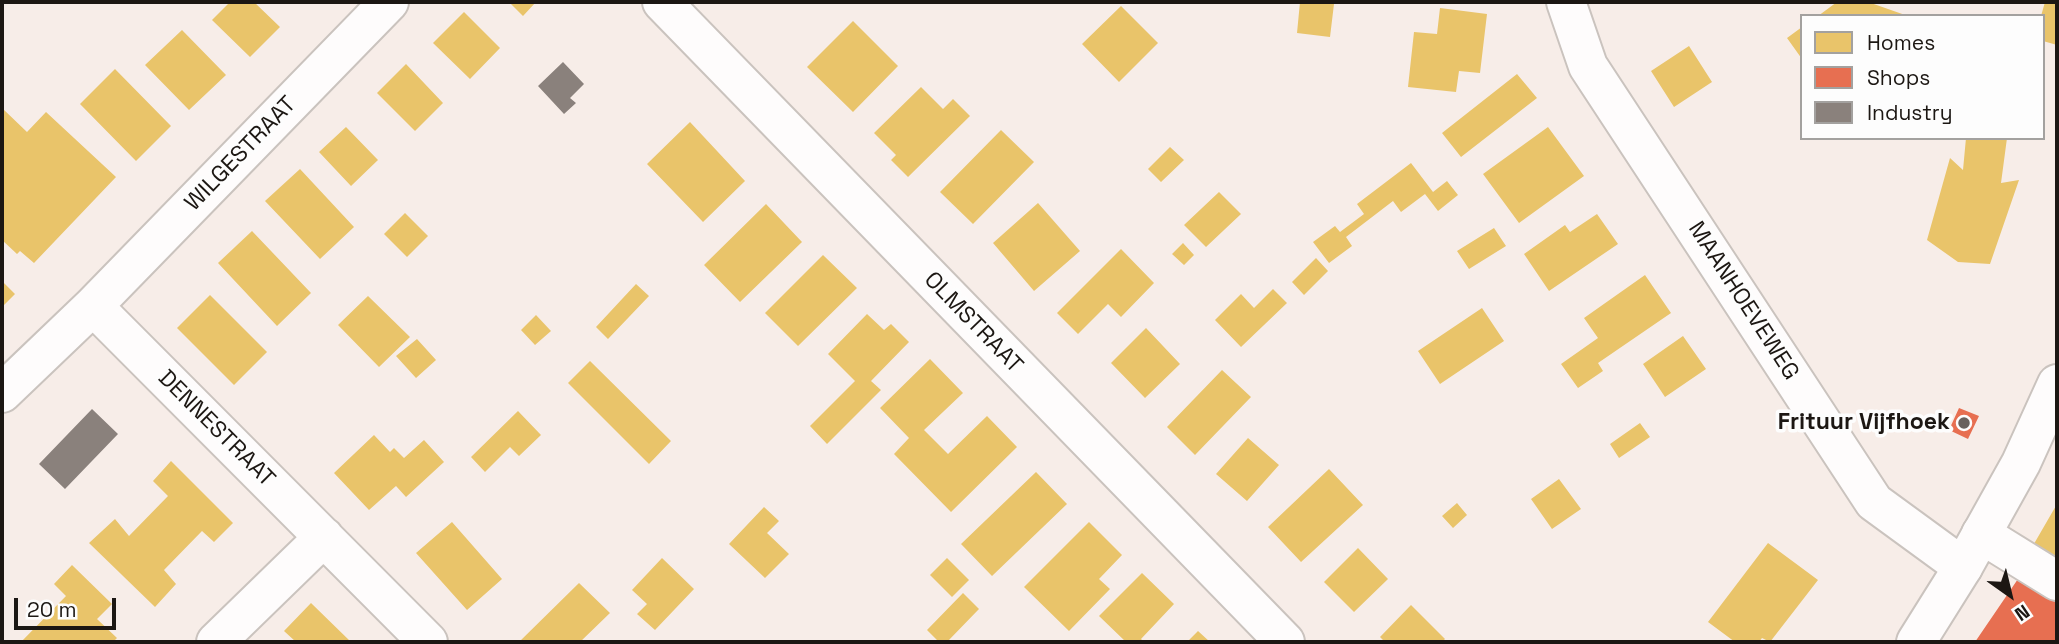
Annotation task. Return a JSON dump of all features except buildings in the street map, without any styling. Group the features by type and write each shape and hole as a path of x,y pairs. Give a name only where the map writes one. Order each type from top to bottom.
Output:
{"street":[{"name":"WILGESTRAAT","path":"93,306 389,2"},
{"name":"OLMSTRAAT","path":"662,2 1285,642"},
{"name":"MAANHOEVEWEG","path":"1566,2 1588,66 1874,502 1963,567"},
{"path":"2,393 93,306"},
{"name":"DENNESTRAAT","path":"93,306 428,642"},
{"path":"1916,642 1963,567 2021,463 2057,384"},
{"path":"1981,534 2057,581"},
{"path":"216,642 324,537"}],"place":[{"name":"Frituur Vijfhoek","path":"1964,423"}]}
